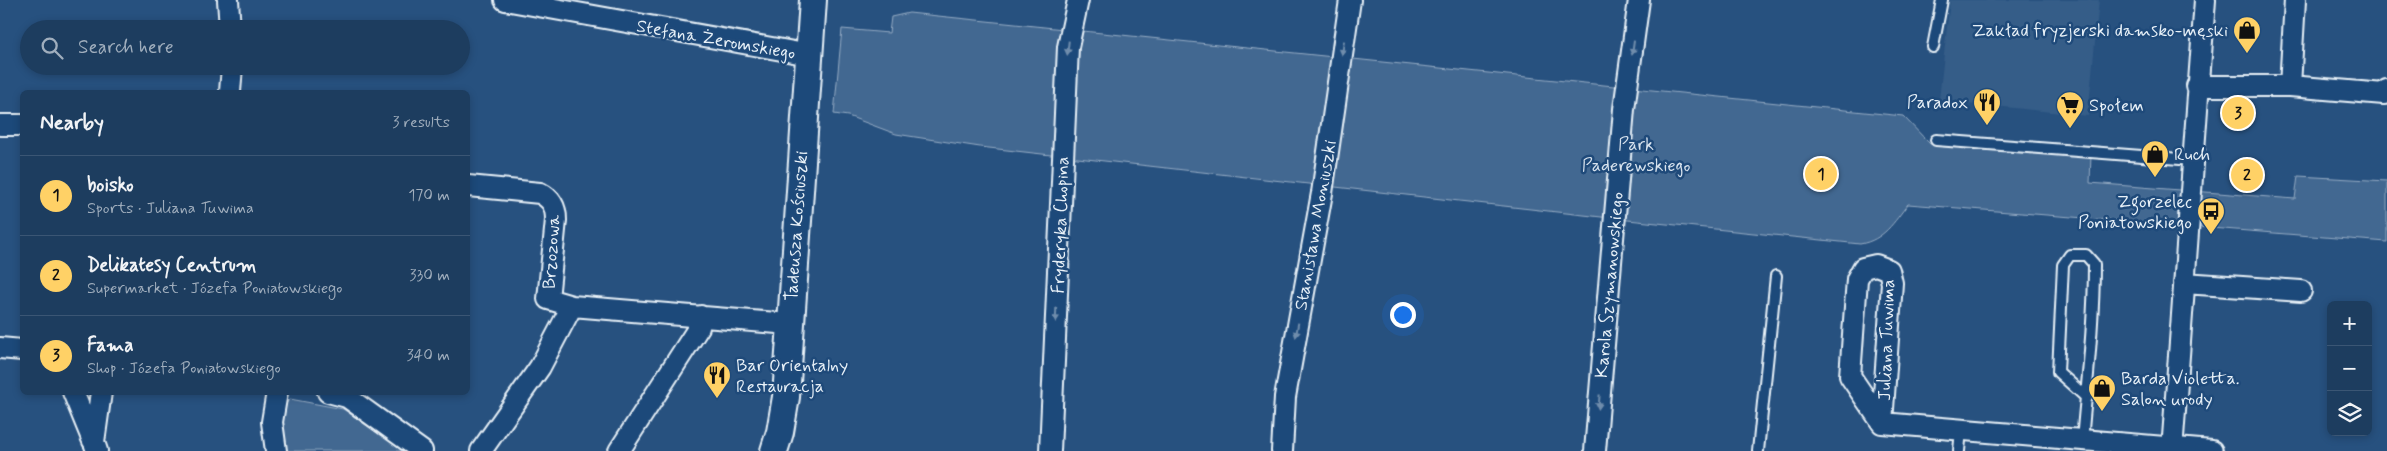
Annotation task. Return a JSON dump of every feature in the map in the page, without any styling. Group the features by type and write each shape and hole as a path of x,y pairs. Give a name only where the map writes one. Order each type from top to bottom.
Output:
{"street":[{"path":"228,0 229,20"},
{"name":"Stefana Żeromskiego","path":"505,0 810,56"},
{"name":"Tadeusza Kościuszki","path":"774,451 780,432 786,397 789,324 813,0"},
{"name":"Fryderyka Chopina","path":"1050,451 1068,47 1078,0"},
{"name":"Stanisława Moniuszki","path":"1282,451 1285,397 1322,192 1350,0"},
{"name":"Karola Szymanowskiego","path":"1595,451 1624,115 1639,0"},
{"path":"2172,450 2197,86 2205,0"},
{"path":"2290,86 2295,0"},
{"path":"230,90 231,75"},
{"path":"2197,86 2290,86 2386,93"},
{"path":"0,125 20,126"},
{"name":"Brzozowa","path":"470,186 540,193 547,196 556,209 548,299 572,306"},
{"name":"Juliana Tuwima","path":"1876,265 1889,270 1892,283 1882,423 1850,376 1856,280 1863,268 1876,265"},
{"path":"2184,283 2301,290"},
{"path":"481,451 540,367 572,306 789,324"},
{"path":"619,451 699,327 701,316"},
{"path":"0,348 20,350"},
{"path":"74,395 96,447"},
{"path":"96,447 100,395"},
{"path":"276,451 272,432 277,395"},
{"path":"339,395 347,397 422,451"},
{"name":"Juliana Tuwima","path":"1882,423 2172,450 2212,451"}],"lane":[{"path":"1933,48 1942,0"},
{"path":"1936,140 2193,160"},
{"path":"2082,441 2087,398 2092,326 2094,264 2086,255 2070,255 2063,265 2058,372 2087,398"},
{"path":"1758,451 1776,276"},
{"path":"1959,451 1961,430"}],"shaded area":[{"path":"1950,0 2099,0 2088,116 1939,100"}],"green space":[{"name":"Park Paderewskiego","path":"909,13 1903,116 1930,144 2091,155 2090,183 2295,199 2298,176 2387,181 2387,242 1908,204 1893,224 1876,239 1860,244 1628,220 980,147 896,134 848,116 834,114 842,29 889,33 891,17"},
{"path":"290,399 343,409 380,435 384,432 410,451 285,451 282,417 283,410"}],"place":[{"name":"Zakład fryzjerski damsko-męski","path":"2247,54"},
{"name":"Fama","path":"2238,113"},
{"name":"Paradox","path":"1987,126"},
{"name":"Społem","path":"2070,129"},
{"name":"boisko","path":"1821,174"},
{"name":"Delikatesy Centrum","path":"2247,175"},
{"name":"Ruch","path":"2155,178"},
{"name":"Zgorzelec Poniatowskiego","path":"2211,235"},
{"name":"Bar Orientalny Restauracja","path":"717,399"},
{"name":"Barda Violetta. Salon urody","path":"2102,412"}]}
